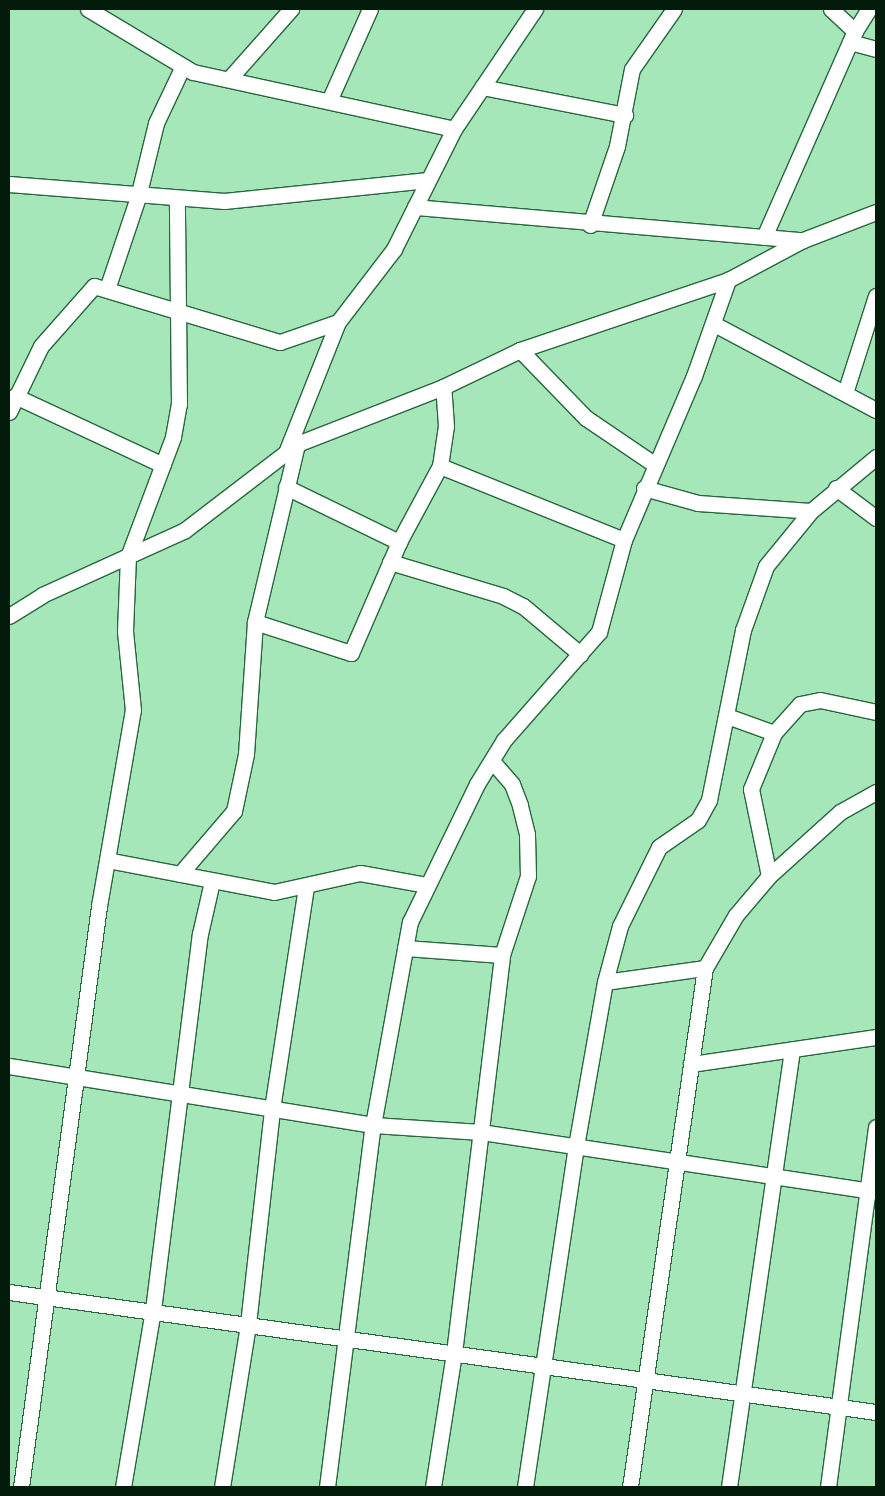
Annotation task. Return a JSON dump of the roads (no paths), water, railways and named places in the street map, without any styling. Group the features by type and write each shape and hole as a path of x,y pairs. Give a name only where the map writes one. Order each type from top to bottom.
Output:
{"street":[{"path":"88,9 144,39 182,68 454,129"},
{"path":"229,79 291,9"},
{"path":"330,101 370,9"},
{"path":"180,874 234,811 246,754 255,622 286,487 292,447 338,322 376,276 415,207 454,129 535,9"},
{"path":"590,225 625,115 632,69 674,9"},
{"path":"831,9 852,36 876,49"},
{"path":"764,237 852,36 869,9"},
{"path":"107,289 138,197 156,123 182,68"},
{"path":"482,87 625,115"},
{"path":"9,184 138,197 224,201 428,180"},
{"path":"21,1487 75,1075 107,860 133,710 125,630 128,557 162,465 179,404 176,314 177,199"},
{"path":"415,207 590,225 803,240"},
{"path":"9,616 42,595 128,557 201,520 292,447 444,387 520,350 728,280 803,240 876,212"},
{"path":"327,1487 373,1125 405,948 426,884 492,761 536,700 580,654 603,620 624,540 654,464 714,324 728,280"},
{"path":"9,412 15,396 41,346 83,295 94,286 176,314 280,342 338,322"},
{"path":"845,393 876,296"},
{"path":"714,324 876,410"},
{"path":"520,350 586,418 654,464"},
{"path":"255,622 351,653 399,542 440,466 446,426 444,387"},
{"path":"15,396 162,465"},
{"path":"525,1487 541,1365 576,1146 605,982 620,926 659,847 698,820 709,800 752,598 766,566 811,511 876,456"},
{"path":"440,466 624,540"},
{"path":"286,487 399,542"},
{"path":"644,488 698,503 811,511"},
{"path":"836,488 876,518"},
{"path":"390,562 503,596 523,606 580,654"},
{"path":"769,876 751,789 774,733 800,704 820,700 876,712"},
{"path":"727,716 774,733"},
{"path":"434,1487 454,1353 502,955 523,898 529,858 520,805 512,784 492,761"},
{"path":"630,1487 705,968 736,915 769,876 840,812 876,792"},
{"path":"107,860 274,892 306,888 360,873 426,884"},
{"path":"123,1487 153,1310 200,934 212,881"},
{"path":"222,1487 248,1324 272,1109 306,888"},
{"path":"405,948 502,955"},
{"path":"605,982 705,968"},
{"path":"692,1064 876,1037"},
{"path":"729,1487 772,1176 792,1050"},
{"path":"9,1066 181,1091 272,1109 373,1125 481,1132 873,1191"},
{"path":"828,1487 873,1191 876,1127"},
{"path":"9,1292 153,1310 876,1412"}]}
